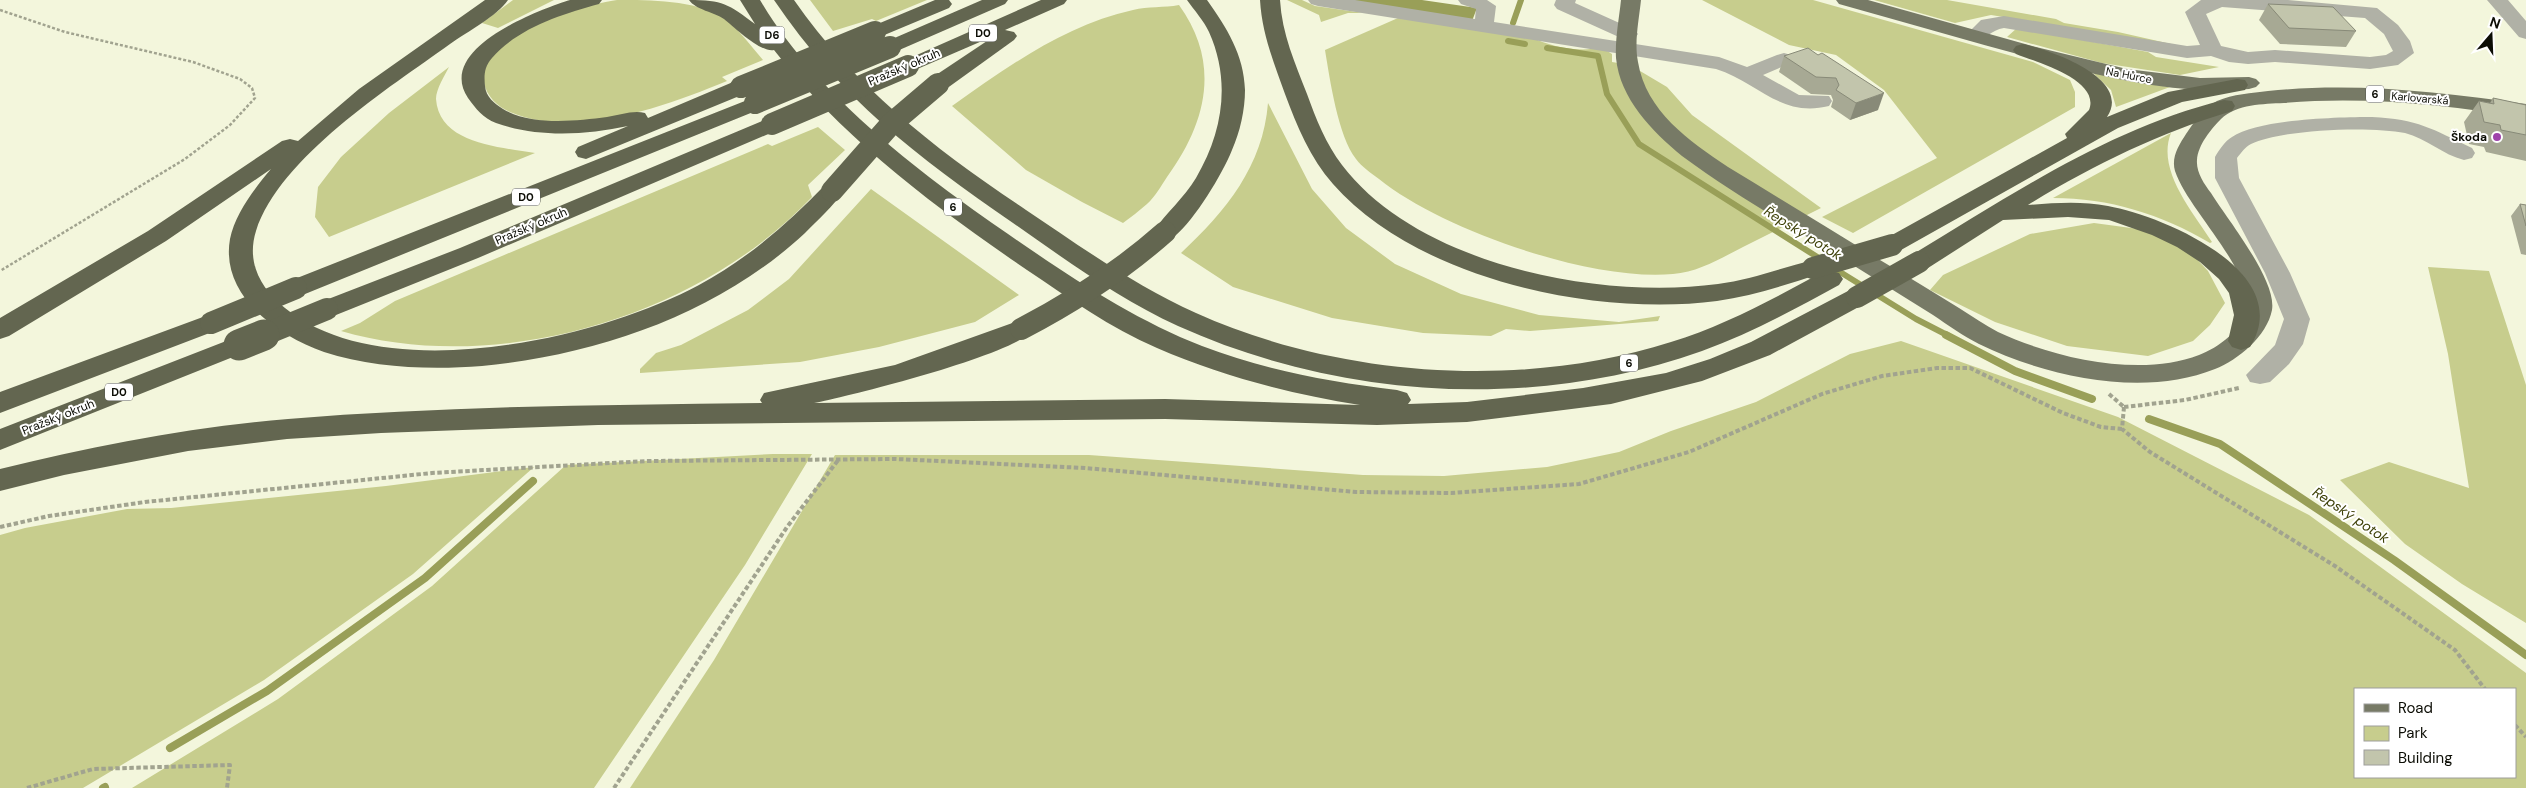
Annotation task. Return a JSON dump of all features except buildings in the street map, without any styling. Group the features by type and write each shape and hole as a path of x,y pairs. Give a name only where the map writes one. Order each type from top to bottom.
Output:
{"highway":[{"path":"0,330 157,236 382,83 498,0"},
{"path":"592,0 540,17 513,30 492,47 478,64 473,78 474,91 482,103 497,114 517,122 554,127 584,127 614,123 748,95 876,32 950,0"},
{"path":"699,0 732,15 798,67"},
{"name":"D6","path":"750,0 767,28 798,67"},
{"name":"D6","path":"784,0 797,11"},
{"path":"916,14 942,0"},
{"name":"Pražský okruh","path":"0,403 211,323 748,95 890,46 998,0"},
{"name":"Pražský okruh","path":"0,440 469,253 908,66 1057,0"},
{"path":"382,83 311,141 286,165 268,187 252,214 241,244 246,280 270,312 282,322 313,337 352,350 412,358 475,358 544,348 612,332 675,308 726,282 774,249 805,220 891,124 938,84 1064,0"},
{"path":"0,480 64,464 146,448 287,429 598,415 746,404 860,384 960,354 1021,329 1094,288 1134,259 1165,232 1195,197 1215,166 1228,135 1234,106 1234,79 1228,52 1217,28 1197,0"},
{"path":"1270,0 1273,27 1295,93 1312,136 1330,165 1357,195 1374,209 1406,231 1437,248 1519,277 1580,290 1634,295 1674,295 1732,290 1822,274"},
{"name":"6","path":"797,11 853,85 889,118 944,163 1044,234 1154,303 1188,321 1244,342 1300,359 1371,371 1428,377 1523,378 1585,371 1644,360 1697,343 1746,323 1822,274 1892,245 2110,123 2158,103 2196,92 2237,85"},
{"path":"2024,50 2082,75 2094,84 2101,95 2102,104 2095,116 2056,152"},
{"name":"6","path":"798,67 854,127 940,197 1013,250 1106,310 1164,341 1249,372 1341,393 1442,404 1544,402 1636,389 1696,374 1772,343 1919,262 1997,215 2130,140 2179,119 2224,106"},
{"path":"1997,215 2058,210 2089,210 2136,220 2178,237 2212,259 2228,273 2238,287 2248,315 2247,326 2240,341"},
{"path":"598,415 1165,409 1377,415 1467,412 1544,402"}],"main road":[{"path":"1631,0 1627,41 1629,72 1638,94 1660,125 1685,148 1720,172 1987,337 2017,350 2055,362 2092,370 2127,374 2163,373 2198,366 2223,355 2240,341 2257,316 2260,309 2256,290 2242,262 2194,185 2185,163 2187,150 2193,138 2224,106"},
{"path":"1846,0 1975,36"},
{"name":"Na Hůrce","path":"1975,36 2024,50 2142,78 2181,83 2237,85"},
{"name":"Karlovarská","path":"2237,85 2290,80 2354,79 2464,88 2526,98"},
{"name":"Karlovarská","path":"2224,106 2302,95 2372,94 2439,99 2526,111"}],"street":[{"path":"1318,0 1484,26 1627,41 1719,62 1748,74 1778,94 1796,101 1807,103 1821,101"},
{"path":"1468,0 1486,6 1484,26"},
{"path":"1566,0 1564,5 1627,41"},
{"path":"1596,0 1601,1"},
{"path":"2497,0 2526,33"},
{"path":"1975,36 1988,24 2004,22 2187,52 2213,50 2229,56 2248,58 2275,56 2370,63 2391,61 2404,54 2402,44 2381,18 2370,12 2222,1 2206,5 2195,12 2213,50"},
{"path":"1748,74 1784,59"},
{"path":"2260,375 2289,350 2297,318 2286,290 2227,178 2226,157 2240,141 2268,132 2287,129 2377,122 2410,127 2464,153"}],"path":[{"path":"0,10 65,32 193,62 240,79 252,88 255,98 245,111 198,151 50,243 0,271"},
{"path":"0,527 50,516 145,502 432,472 647,461 896,459 1085,468 1356,492 1451,493 1579,484 1689,452 1822,394 1882,376 1937,368 1970,368 2063,414 2101,427 2122,429 2150,452 2335,566 2455,650 2484,688"},
{"path":"2122,429 2124,407 2185,400 2242,388 2260,375"},
{"path":"614,788 787,527 839,459"},
{"path":"2516,726 2526,737"},
{"path":"27,788 93,769 230,765 227,788"}],"green space":[{"path":"513,0 554,0 498,28 482,23"},
{"path":"617,0 672,2 712,11 734,26 763,60 722,77 727,81 703,91 649,109 591,121 535,120 506,110 497,104 487,92 484,82 487,65 497,50 514,36 558,15"},
{"path":"810,0 927,0 876,21 872,19 833,31"},
{"path":"1287,0 1302,0 1315,6 1364,13 1348,13 1321,22 1319,15"},
{"path":"1702,0 1813,0 2033,62 2070,80 2075,92 2075,107 1853,233 1822,217 1937,158 1884,90 1836,55 1789,45"},
{"path":"1874,0 1947,0 2056,19 2064,23 2118,32 2180,46 1991,15 1955,23"},
{"path":"1179,5 1192,27 1200,49 1204,70 1204,92 1199,114 1192,135 1181,156 1158,191 1147,204 1123,223 1026,170 952,106 1016,62 1060,37 1084,26 1133,10"},
{"path":"1398,18 1531,37 1547,44 1566,48 1593,49 1601,47 1612,54 1612,62 1630,65 1667,87 1692,115 1821,208 1710,264 1683,273 1673,274 1640,274 1602,270 1519,249 1478,234 1406,198 1373,174 1358,162 1344,136 1332,92 1325,50"},
{"path":"2017,28 2148,52 2156,57 2219,67 2180,75 2102,63 2007,37"},
{"path":"449,67 436,95 440,114 448,126 473,141 535,153 329,237 315,217 318,187 341,157 389,113"},
{"path":"2091,71 2127,81 2170,87 2116,107 2111,90"},
{"path":"1268,103 1312,189 1346,228 1395,264 1461,294 1539,315 1619,322 1660,316 1658,321 1530,331 1506,329 1491,336 1423,333 1332,318 1233,287 1181,253 1213,221 1240,186 1259,147 1265,126"},
{"path":"818,127 845,150 808,185 812,197 766,239 713,275 655,304 594,326 530,340 466,346 402,343 341,331 360,323 395,301 768,144 772,146"},
{"path":"2171,133 2168,161 2172,176 2187,204 2212,242 2210,243 2154,216 2134,210 2094,201 2053,198"},
{"path":"871,189 1019,295 975,322 879,347 800,362 640,373 640,369 656,353 681,345 748,310 789,279"},
{"path":"2094,223 2146,230 2192,254 2208,271 2225,303 2210,325 2193,341 2148,356 2067,346 1995,322 1930,290 1943,275 2030,234"},
{"path":"2428,267 2489,271 2526,385 2526,623 2462,584 2405,544 2340,480 2389,462 2469,488 2448,354"},
{"path":"1901,341 2118,417 2309,515 2526,673 2526,788 630,788 714,660 835,455 1089,455 1363,475 1444,476 1547,467 1619,452 1671,431 1756,402 1850,354"},
{"path":"773,454 812,454 745,565 594,788 132,788 278,699 432,586 566,465"},
{"path":"534,467 413,574 264,680 83,788 0,788 0,535 25,528 127,509 171,508 386,486"}],"shaded area":[{"path":"1331,0 1422,0 1477,8 1472,21"}],"waterway":[{"name":"Řepský potok","path":"1513,23 1521,0"},
{"name":"Řepský potok","path":"1508,41 1525,44"},
{"name":"Řepský potok","path":"1547,48 1598,56 1607,94 1639,144 1822,260"},
{"name":"Řepský potok","path":"1832,267 1916,319 1949,336"},
{"name":"Řepský potok","path":"1946,335 2015,371 2092,399"},
{"name":"Řepský potok","path":"2149,419 2220,444 2394,560 2526,655"},
{"path":"170,748 267,691 425,578 533,481"}],"place":[{"name":"Škoda","path":"2497,137"}]}
